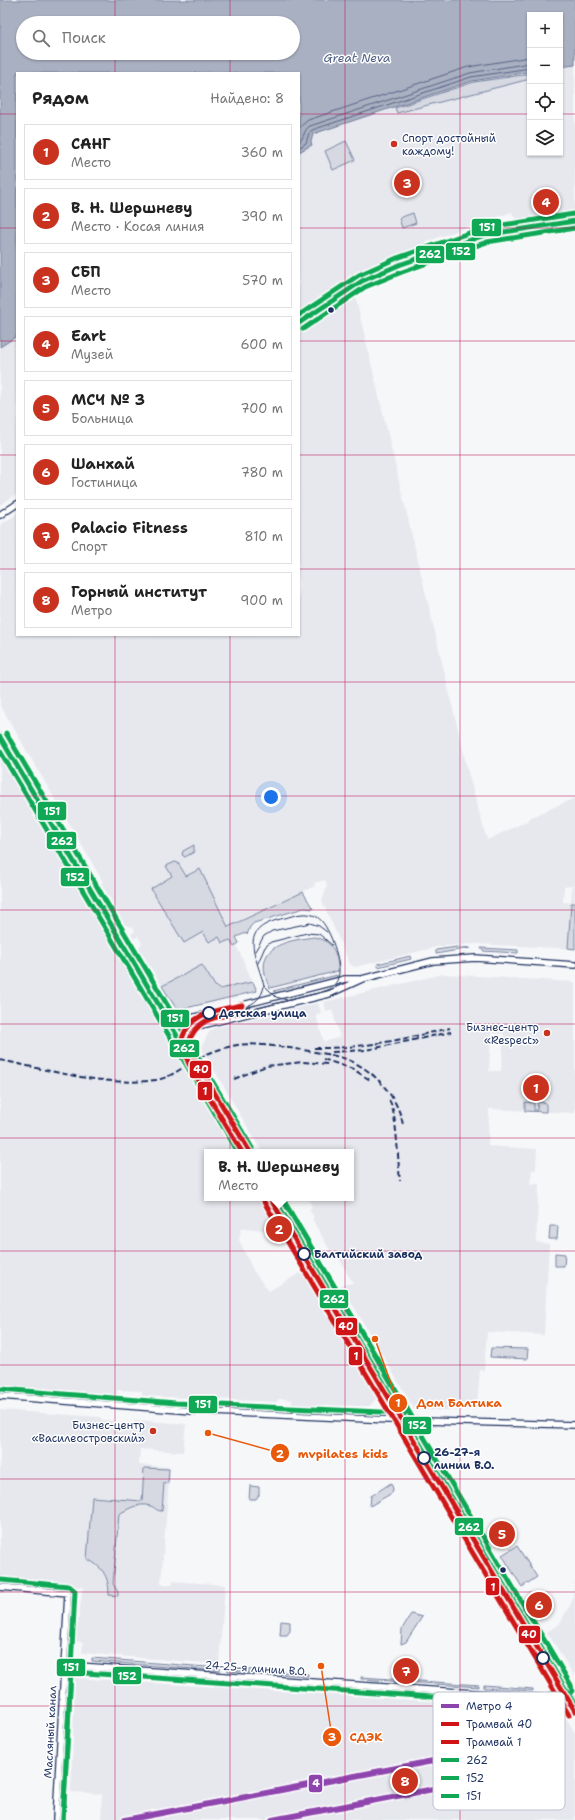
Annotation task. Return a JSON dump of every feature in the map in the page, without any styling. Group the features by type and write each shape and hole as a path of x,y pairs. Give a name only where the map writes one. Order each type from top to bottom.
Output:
{"street":[{"path":"300,322 362,281 399,264 485,235 575,222"},
{"path":"4,512 16,505"},
{"path":"0,737 244,1149"},
{"path":"171,1026 190,1028 329,994 362,979 433,961 455,958 475,958 575,965"},
{"path":"171,1026 183,1020 345,979 362,979"},
{"path":"345,979 346,986"},
{"path":"276,1201 575,1705"},
{"path":"0,1396 176,1410 405,1420 575,1425"},
{"name":"Масляный канал","path":"0,1587 68,1593 56,1820"},
{"name":"24-25-я линии В.О.","path":"64,1665 458,1692"},
{"name":"24-25-я линии В.О.","path":"559,1692 565,1689"}],"shaded area":[{"path":"575,65 575,212 516,220 512,212 425,242 426,247 360,271 300,311 300,151 312,145 311,142 313,134 472,81 527,72 527,156 563,156 563,67"},
{"path":"527,74 527,80 397,113 395,108 474,82"},
{"path":"346,141 355,160 333,170 325,151"},
{"path":"413,213 416,223 402,228 399,218"},
{"path":"355,295 469,776 487,840 529,820 529,818 575,798 575,949 476,944 441,946 355,967 350,964 322,901 327,885 325,880 314,883 315,886 228,927 257,991 179,1009 174,1006 139,948 142,943 138,936 134,939 131,934 135,931 133,927 125,925 101,883 103,882 0,705 0,525 16,515 16,636 300,636 300,331","holes":["572,886 571,903 563,902 564,887"]},
{"path":"16,337 16,495 0,505 0,347"},
{"path":"0,757 233,1149 204,1149 204,1201 264,1201 279,1228 278,1231 241,1228 239,1240 254,1272 269,1291 300,1273 301,1275 304,1273 377,1398 369,1406 292,1405 292,1400 284,1399 278,1399 277,1402 142,1396 142,1391 117,1390 117,1395 0,1387"},
{"path":"194,845 194,852 185,857 182,855 183,851"},
{"path":"175,862 178,863 186,876 200,869 228,927 303,892 313,909 304,908 254,923 250,927 247,935 246,933 236,937 239,943 234,947 230,940 222,943 219,937 209,942 203,932 184,943 151,889 172,876 166,866"},
{"path":"571,903 575,903 575,949 568,948"},
{"path":"314,937 325,941 333,948 337,959 338,971 270,988 267,983 264,964 267,956 272,950 287,942"},
{"path":"457,947 470,948 436,954 436,950"},
{"path":"481,948 518,950 518,953 483,951"},
{"path":"410,956 411,959 378,967 377,964"},
{"path":"202,965 215,986 219,989 253,982 257,991 182,1009 176,1008 162,986"},
{"path":"443,974 575,982 575,1113 489,1109 488,1146 537,1149 536,1170 532,1170 530,1184 539,1184 536,1242 549,1244 544,1335 487,1332 484,1370 480,1370 477,1407 469,1407 469,1410 415,1410 341,1285 353,1283 334,1250 331,1252 312,1219 314,1217 309,1209 312,1207 309,1201 354,1201 354,1149 260,1149 203,1051 202,1046 209,1032 214,1028 318,1003 321,1013 316,1015 324,1042 340,1037 332,1010 326,1011 324,1002","holes":["491,1033 504,1034 501,1071 489,1071"]},
{"path":"337,975 337,978 277,993 273,991"},
{"path":"525,1102 534,1103 534,1110 537,1110 538,1102 546,1103 546,1112 525,1111"},
{"path":"550,1226 558,1226 557,1239 549,1239"},
{"path":"555,1253 565,1254 564,1266 555,1266"},
{"path":"491,1348 528,1349 527,1359 490,1357"},
{"path":"0,1410 100,1417 103,1420 115,1421 115,1423 133,1425 135,1420 186,1424 183,1452 140,1449 139,1465 170,1467 161,1584 172,1585 173,1581 225,1585 219,1663 82,1653 83,1642 75,1641 83,1587 0,1580"},
{"path":"144,1468 169,1469 168,1483 164,1483 162,1511 142,1505 119,1514 113,1584 118,1592 118,1596 109,1595 108,1583 104,1573 97,1565 87,1559 92,1497 142,1501"},
{"path":"391,1483 393,1489 392,1493 370,1506 371,1496"},
{"path":"250,1486 259,1487 259,1495 256,1499 249,1499"},
{"path":"517,1546 537,1577 522,1587 502,1555"},
{"path":"575,1581 575,1677 547,1632 559,1624 572,1602"},
{"path":"411,1614 422,1617 406,1642 401,1644 402,1629"},
{"path":"281,1621 290,1622 290,1631 287,1635 280,1635"},
{"path":"92,1658 220,1668 220,1671 92,1661"},
{"path":"226,1668 308,1674 308,1676 228,1671"},
{"path":"77,1671 159,1677 159,1679 77,1674"},
{"path":"361,1677 479,1685 479,1687 361,1679"},
{"path":"75,1678 433,1701 433,1810 565,1810 565,1716 575,1733 575,1820 101,1820 102,1794 71,1792"},
{"path":"175,1678 204,1680 203,1682 174,1680"},
{"path":"215,1681 315,1688 315,1690 215,1683"},
{"path":"484,1685 533,1689 533,1691 484,1688"},
{"path":"322,1688 353,1690 353,1693 321,1690"},
{"path":"355,1691 396,1693 395,1695 355,1693"},
{"path":"403,1694 433,1696 433,1698 403,1696"}],"water":[{"name":"Great Neva","path":"0,0 575,0 575,65 563,67 563,12 527,12 527,72 472,81 313,134 311,142 312,145 300,151 300,72 16,72 16,337 0,347"}],"tram line":[{"path":"210,1015 243,1008 257,1000 262,993 264,985 256,961 253,942 255,934 260,928 270,922 297,915 309,914 317,917 326,927 336,951 339,972 338,979 334,985 328,990 243,1012"},
{"path":"255,951 264,936 272,931 310,923 319,926 327,932"},
{"path":"258,963 265,947 271,942 307,933 319,934 332,945"},
{"path":"264,985 276,997 287,1000"},
{"name":"1","path":"240,1149 189,1064 181,1044 184,1034 196,1019 213,1011 242,1005"},
{"name":"40","path":"243,1012 217,1017 203,1023 197,1028 188,1044 195,1060 248,1149"},
{"name":"40","path":"272,1201 564,1692"},
{"name":"1","path":"264,1202 555,1692"},
{"name":"40","path":"565,1694 575,1711"},
{"name":"1","path":"565,1708 569,1715"}],"railway":[{"path":"314,1048 366,1045 450,1028"},
{"path":"332,1052 366,1050 451,1032"},
{"path":"0,1060 58,1073 97,1079 136,1082 156,1080 165,1077 205,1055 232,1046 254,1044 316,1052 337,1056 354,1062 364,1068 382,1084 389,1093 396,1104 403,1125"},
{"path":"323,1059 353,1069 370,1080"},
{"path":"234,1079 266,1066 303,1062 328,1064"},
{"path":"389,1100 394,1115 400,1181"}],"metro line":[{"name":"4","path":"125,1820 433,1761"},
{"name":"4","path":"272,1820 433,1789"}],"transit line":[{"name":"151","path":"300,314 359,275 397,258 483,228 574,214"},
{"name":"262","path":"300,322 362,281 399,265 485,235 575,221"},
{"name":"152","path":"303,329 365,287 402,272 487,242 575,228"},
{"name":"151","path":"6,733 252,1148"},
{"name":"262","path":"0,737 244,1149"},
{"name":"152","path":"0,751 236,1149"},
{"name":"262","path":"276,1201 575,1705"},
{"name":"152","path":"284,1201 571,1685 572,1691 565,1696"},
{"name":"151","path":"284,1201 411,1416"},
{"name":"151","path":"1,1389 176,1403 405,1413"},
{"name":"151","path":"1,1580 69,1586 75,1591 63,1820"},
{"name":"152","path":"63,1820 71,1672 433,1697"}],"place":[{"name":"Спорт достойный каждому!","path":"394,144"},
{"name":"СБП","path":"407,183"},
{"name":"Eart","path":"546,202"},
{"name":"Детская улица","path":"209,1013"},
{"name":"Бизнес-центр «Respect»","path":"547,1033"},
{"name":"САНГ","path":"536,1088"},
{"name":"В. Н. Шершневу","path":"279,1229"},
{"name":"Балтийский завод","path":"304,1254"},
{"name":"Дом Балтика","path":"375,1339"},
{"name":"Бизнес-центр «Василеостровский»","path":"153,1431"},
{"name":"mvpilates kids","path":"208,1433"},
{"name":"26-27-я линии В.О.","path":"424,1458"},
{"name":"МСЧ № 3","path":"502,1534"},
{"name":"Шанхай","path":"539,1605"},
{"name":"СДЭК","path":"321,1666"},
{"name":"Palacio Fitness","path":"406,1671"},
{"name":"Горный институт","path":"405,1781"}]}
